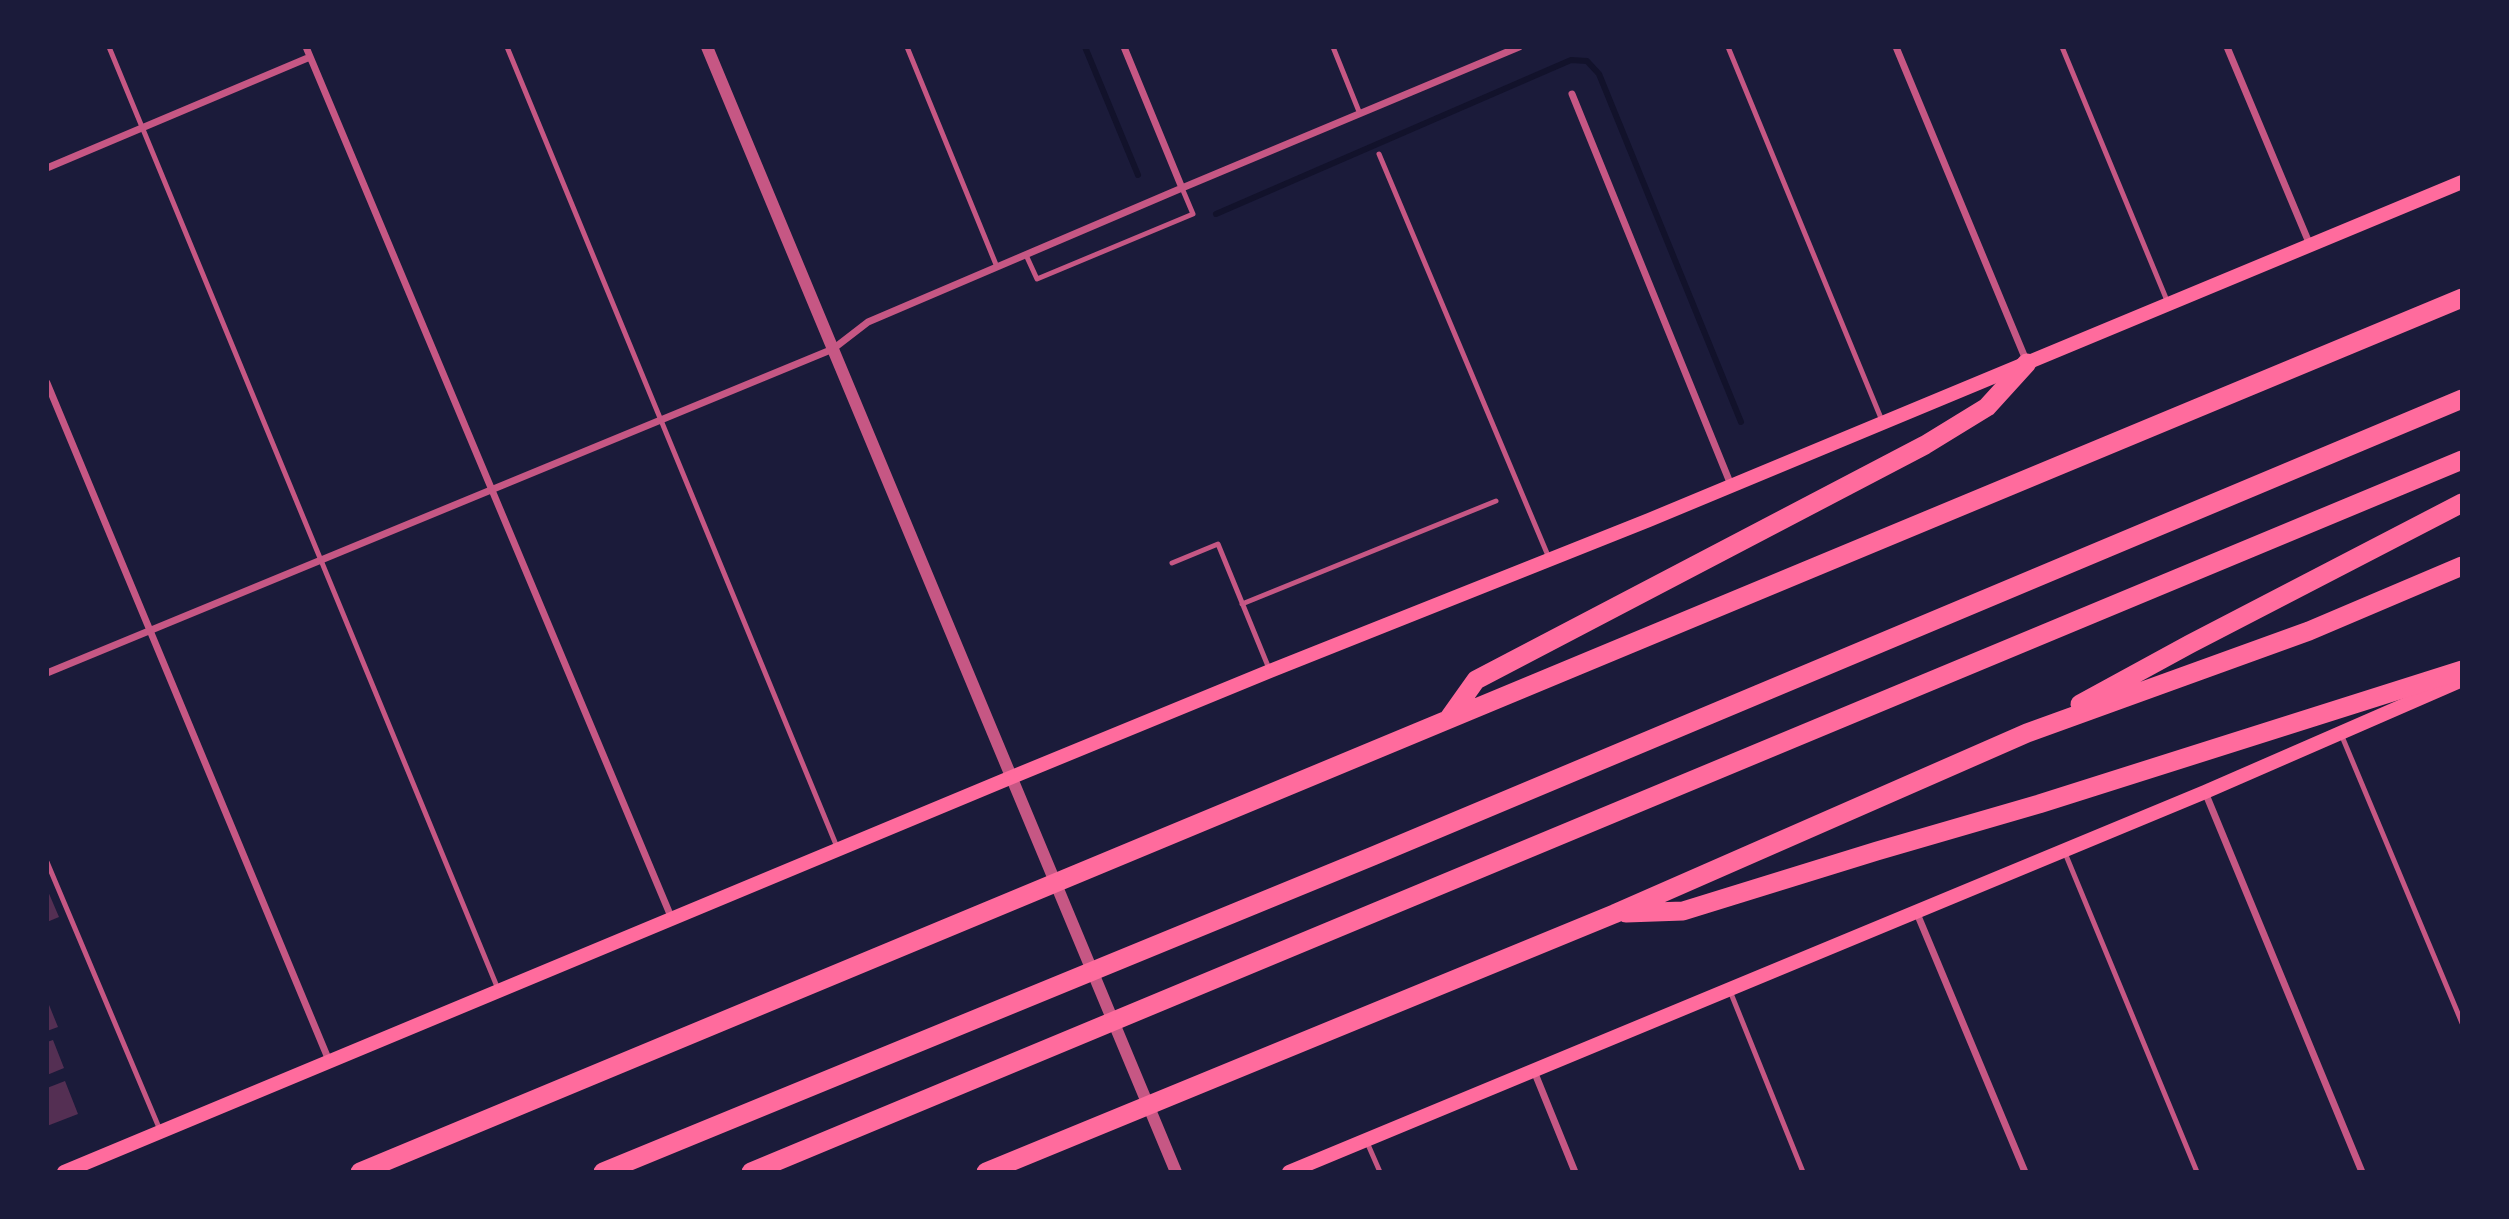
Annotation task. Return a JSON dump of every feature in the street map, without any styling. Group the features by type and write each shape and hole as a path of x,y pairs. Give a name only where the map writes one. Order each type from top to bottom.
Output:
{"highway":[{"path":"360,1172 2462,298"},
{"path":"1448,719 1476,680 1925,445 1987,407 2027,363"},
{"path":"603,1172 1373,856 2462,399"},
{"path":"751,1172 2462,460"},
{"path":"2027,733 2190,644 2462,503"},
{"path":"986,1172 1614,914 2027,733 2309,631 2462,566"},
{"path":"1614,914 1683,911 2064,797 2462,670"}],"main road":[{"path":"64,1172 1012,777 1883,423 2462,183"},
{"path":"1289,1172 2205,792 2462,680"}],"street":[{"path":"306,47 672,919"},
{"path":"707,47 1176,1172"},
{"path":"1124,47 1182,188"},
{"path":"47,673 833,349 867,323 1519,47"},
{"path":"1896,47 2027,363"},
{"path":"2227,47 2310,245"},
{"path":"47,168 310,57"},
{"path":"1572,94 1731,485"},
{"path":"47,383 330,1063"},
{"path":"2205,792 2362,1172"},
{"path":"1916,911 2025,1172"},
{"path":"1534,1071 1576,1172"}],"lane":[{"path":"109,47 499,992"},
{"path":"507,47 838,850"},
{"path":"907,47 997,267"},
{"path":"1333,47 1360,114"},
{"path":"1728,47 1883,423"},
{"path":"2062,47 2168,303"},
{"path":"1378,154 1549,559"},
{"path":"1026,255 1037,279 1193,214 1182,188"},
{"path":"1242,604 1496,501"},
{"path":"1172,563 1218,544 1270,671"},
{"path":"2341,734 2462,1023"},
{"path":"2063,850 2197,1172"},
{"path":"47,862 160,1130"},
{"path":"1729,988 1803,1172"},
{"path":"1366,1140 1380,1172"}],"building":[{"path":"47,889 59,917 47,922"},
{"path":"47,1000 58,1027 47,1031"},
{"path":"53,1040 64,1068 47,1075 47,1042"},
{"path":"65,1081 78,1114 47,1126 47,1088"}],"waterway":[{"path":"1085,47 1138,175"},
{"path":"1216,214 1571,60 1587,61 1599,74 1741,422"}]}
